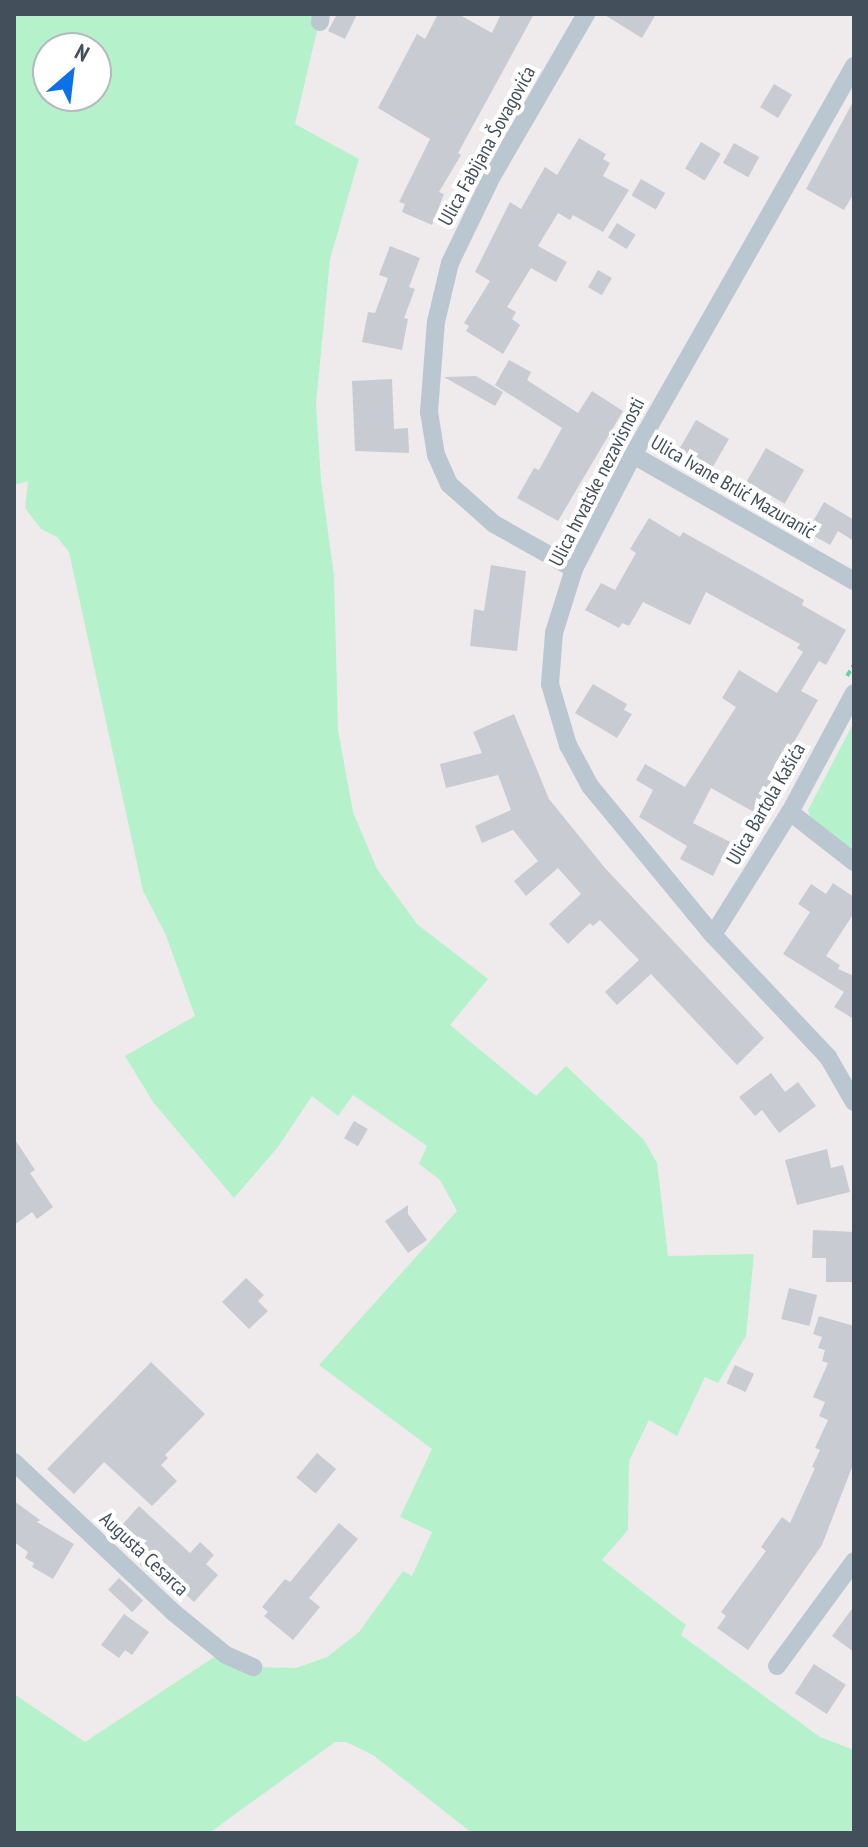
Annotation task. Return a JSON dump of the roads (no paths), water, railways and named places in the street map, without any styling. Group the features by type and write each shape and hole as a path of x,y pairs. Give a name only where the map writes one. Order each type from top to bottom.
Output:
{"street":[{"name":"Ulica Fabijana Šovagovića","path":"574,569 494,524 449,484 436,455 429,412 436,322 450,263 491,178 586,14"},
{"name":"Ulica hrvatske nezavisnosti","path":"854,66 633,455 574,569 554,633 550,660 550,684 568,745 590,786 713,935 828,1057 854,1102"},
{"name":"Ulica Ivane Brlić Mazuranić","path":"633,455 854,581"},
{"name":"Ulica Bartola Kašića","path":"713,935 790,812 854,693"},
{"path":"790,812 854,862"},
{"name":"Augusta Cesarca","path":"14,1462 173,1612 226,1655 253,1667"},
{"path":"777,1666 854,1561"}]}
